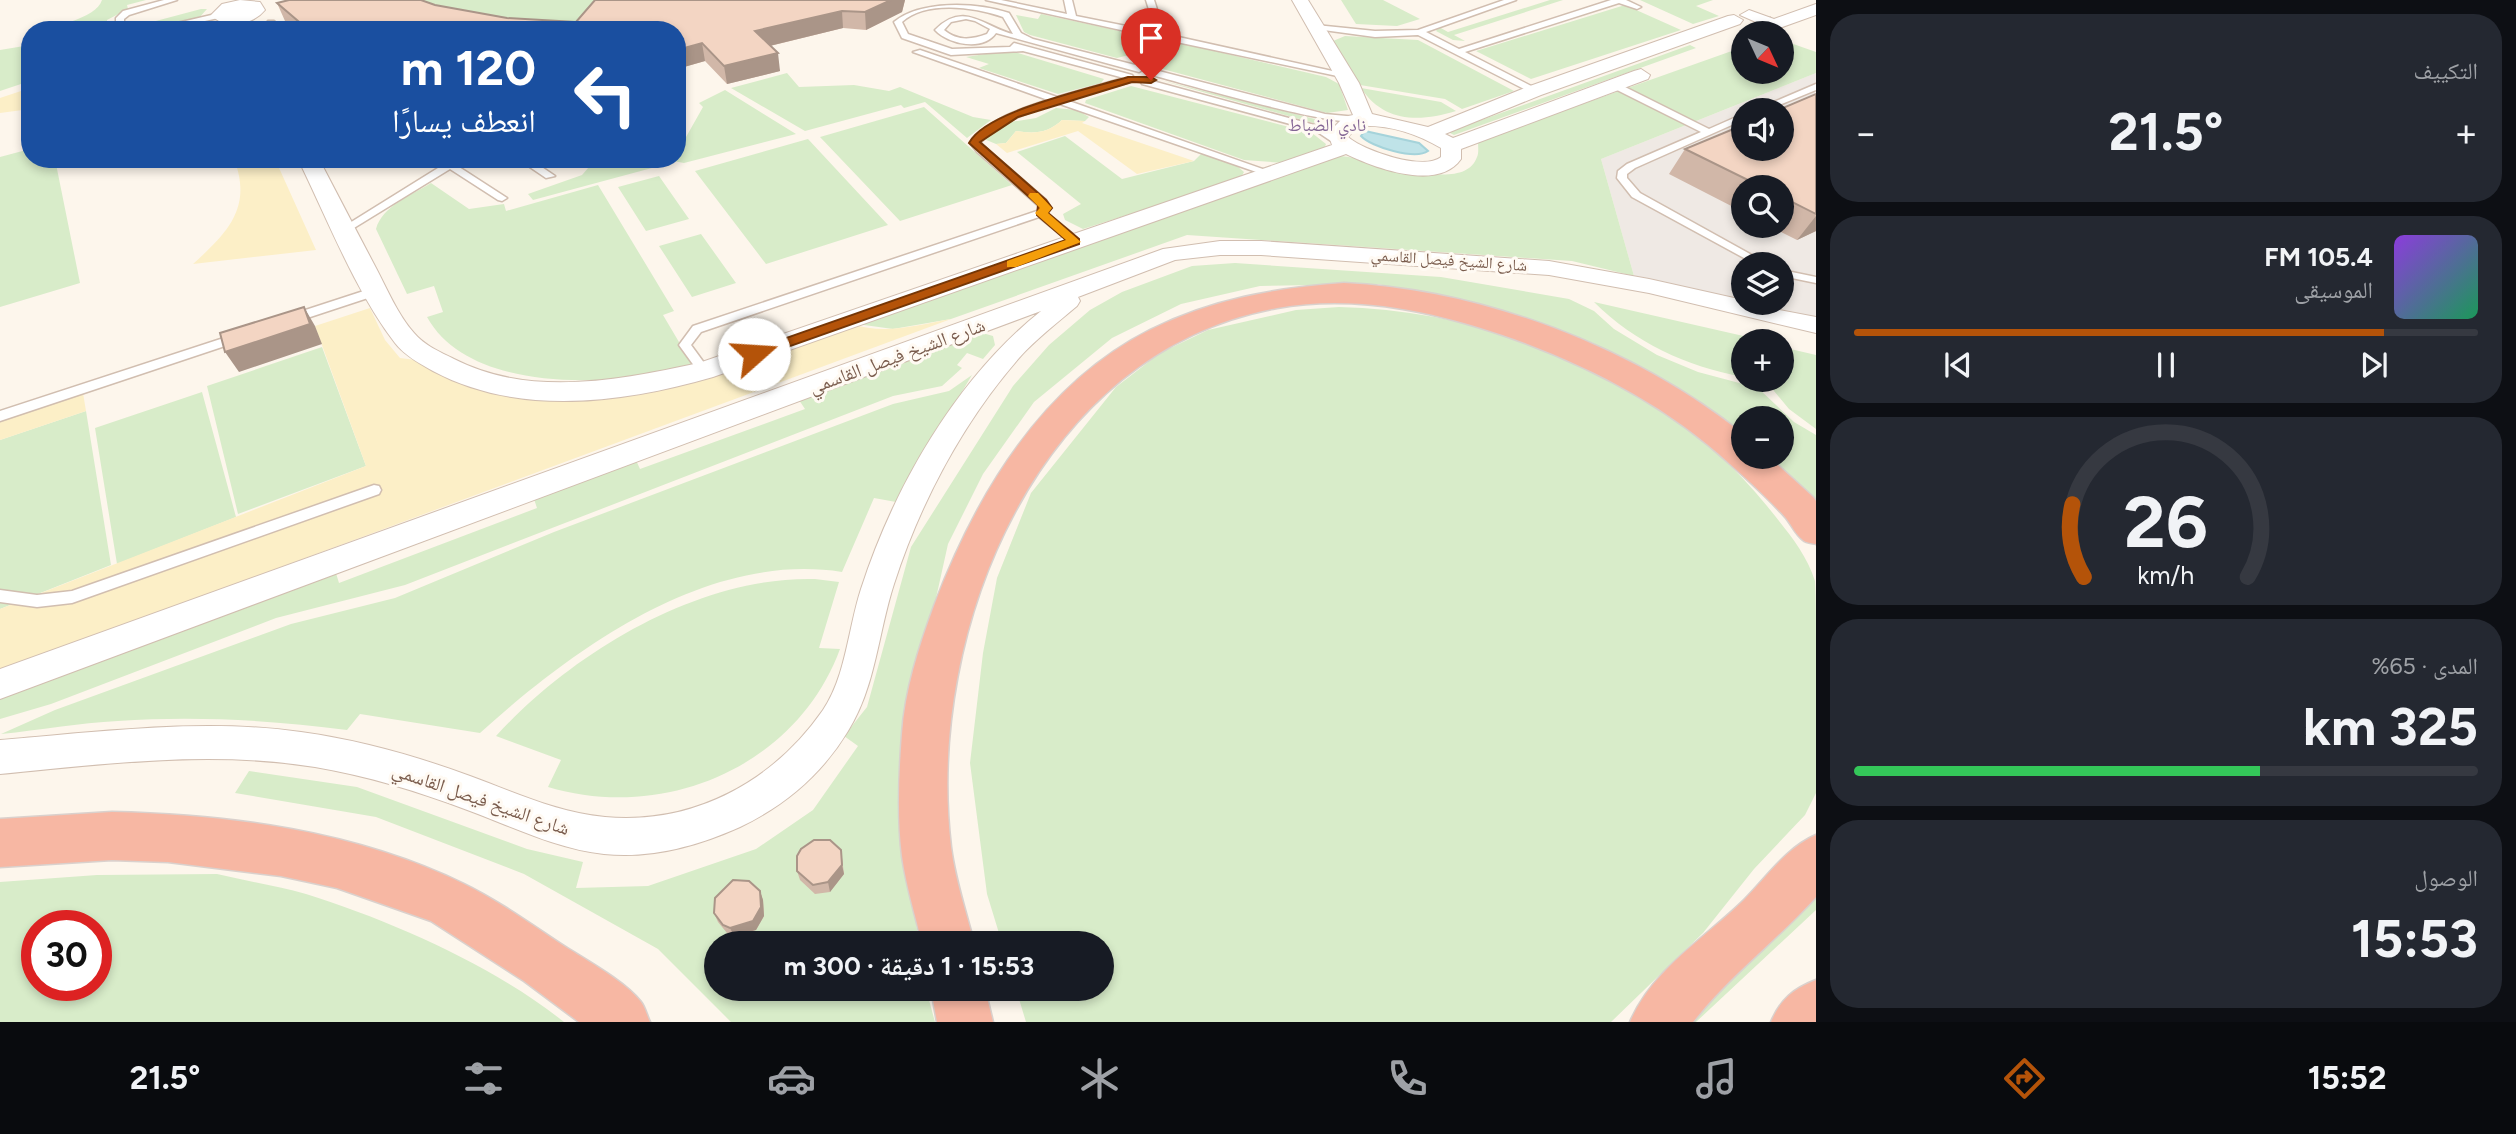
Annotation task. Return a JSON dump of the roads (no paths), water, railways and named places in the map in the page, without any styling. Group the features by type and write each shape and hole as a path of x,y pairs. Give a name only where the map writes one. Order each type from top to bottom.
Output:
{"highway":[{"path":"945,931 926,848 925,730 944,635 990,515 1014,475 1085,391 1133,352 1213,313 1261,300 1346,293 1399,298 1467,313 1556,342 1604,363 1644,384 1731,445"},
{"path":"1760,469 1816,529"},
{"path":"0,843 123,836 237,845 330,861 443,901 542,961 622,1022"},
{"path":"1658,1022 1694,978 1761,919 1816,860"},
{"path":"961,1001 965,1022"},
{"path":"1799,1022 1816,1007"}],"street":[{"path":"1300,0 1342,74 1361,120"},
{"path":"1760,21 1791,0"},
{"path":"1809,0 1816,3"},
{"path":"1773,21 1816,9"},
{"path":"220,15 235,21"},
{"path":"1427,134 1534,91 1731,33"},
{"path":"1343,145 1338,133 1347,123 1361,120 1427,134 1451,145 1668,64 1731,36"},
{"path":"313,168 376,291 405,339 426,356 470,379 497,386 555,391 626,388 704,371 1343,145 1425,168 1438,168 1451,159 1451,145"},
{"name":"شارع الشيخ فيصل القاسمي","path":"0,684 1171,254 1220,248 1299,250 1506,263 1649,286 1816,326"},
{"name":"شارع الشيخ فيصل القاسمي","path":"0,757 181,744 296,748 385,766 578,831 621,836 667,833 711,820 753,801 790,775 820,744 842,711 855,676 867,618 892,545 955,428 1012,350 1084,288"},
{"path":"984,324 1000,332 1012,350"}],"lane":[{"path":"120,21 126,13 173,0"},
{"path":"990,0 1034,5 1072,17 1342,74"},
{"path":"1068,0 1072,17"},
{"path":"1150,0 1161,36"},
{"path":"1316,27 1375,34 1419,32 1512,0"},
{"path":"1458,52 1619,0 1637,7"},
{"path":"1020,48 951,52 909,39 898,22 903,14 914,8 952,2 1006,15 1018,35 1029,40"},
{"path":"193,21 220,15"},
{"path":"1343,145 1319,129 992,41 953,40 943,36 939,30 941,24 958,17 982,19 994,29 1029,40 1325,117 1361,120"},
{"path":"978,41 990,36 994,29"},
{"path":"1134,30 1140,69"},
{"path":"1419,32 1534,91"},
{"path":"917,52 1269,173"},
{"path":"1130,78 1128,72 1140,69"},
{"path":"1145,82 1153,79 1151,72"},
{"path":"704,371 685,345 697,329 1041,213 1046,208 1042,202 975,143 978,136 1014,114 1130,78"},
{"path":"1614,85 1709,132"},
{"path":"1789,98 1816,87"},
{"path":"1731,122 1625,169 1622,173 1624,184 1636,195 1741,252"},
{"path":"345,229 443,168"},
{"path":"463,168 502,198"},
{"path":"537,168 550,176"},
{"path":"1041,213 1075,242"},
{"path":"1794,275 1816,280"},
{"path":"284,322 376,291"},
{"path":"0,416 258,330"},
{"path":"0,596 37,601 85,593 374,490"}],"water":[{"path":"1365,131 1419,143 1428,151 1413,154 1383,148 1361,136"}],"district":[{"name":"نادي الضباط","path":"1327,125"}]}
